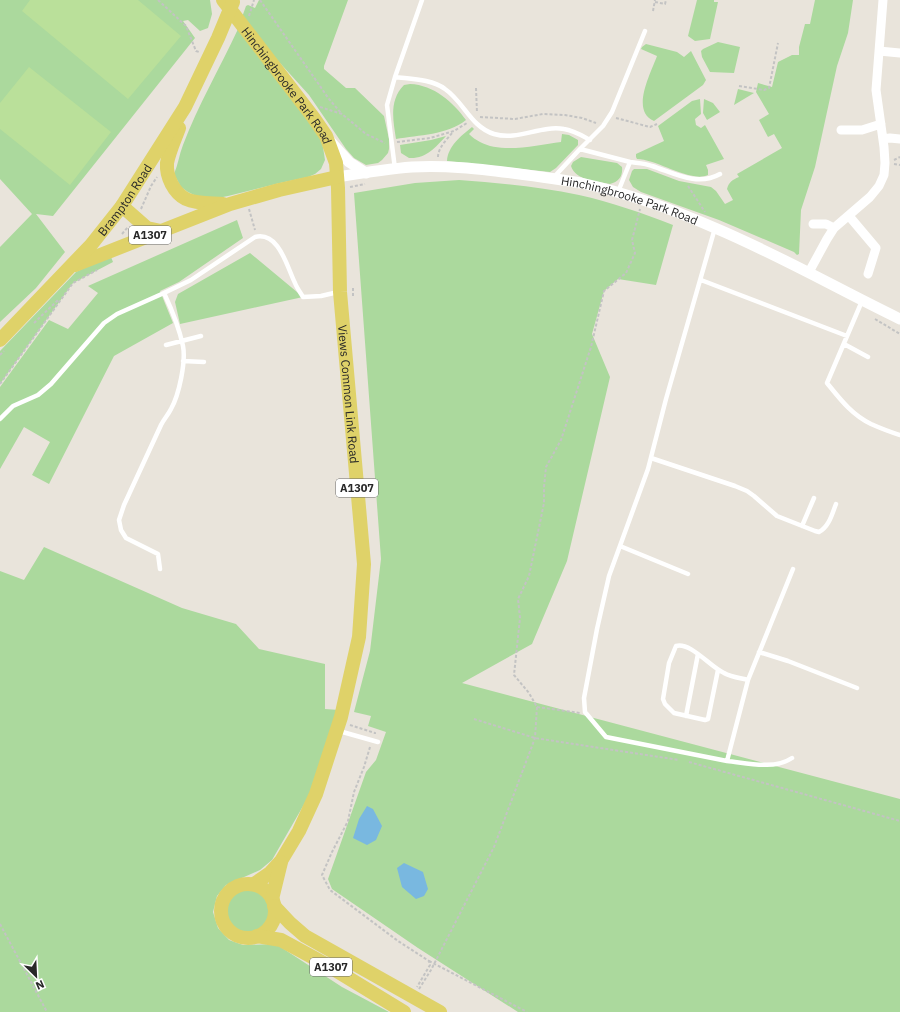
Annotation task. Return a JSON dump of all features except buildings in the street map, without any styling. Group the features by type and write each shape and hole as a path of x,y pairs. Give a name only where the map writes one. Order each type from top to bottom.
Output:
{"main road":[{"name":"Hinchingbrooke Park Road","path":"223,0 326,136 336,163 341,183 279,190 236,207"},
{"name":"Brampton Road","path":"0,340 71,267 91,245 122,206 186,107 234,0"},
{"path":"186,107 167,162 167,171 171,183 177,192 186,199 202,203 236,207"},
{"name":"Views Common Link Road","path":"254,884 270,873 281,861 299,831 316,794 342,727 359,637 364,564 340,292 341,183"},
{"path":"122,206 147,228 161,231"},
{"name":"A1307","path":"71,267 161,231 236,207"},
{"name":"Views Common Link Road","path":"273,902 281,861"},
{"path":"254,884 262,887 268,892 273,902 275,913 273,921 264,932 257,936 239,936 225,925 221,912 224,899 229,891 241,885 254,884"},
{"name":"A1307","path":"273,902 290,923 305,936 417,993 440,1012"},
{"name":"A1307","path":"257,936 281,940 328,965 402,1011"}],"street":[{"path":"809,272 834,228 870,197 879,186 884,175 885,163 883,139 876,90 883,0"},
{"path":"879,50 900,53"},
{"path":"841,130 862,130 881,124"},
{"path":"326,136 349,162 366,178"},
{"path":"883,139 900,139"},
{"name":"Hinchingbrooke Park Road","path":"341,183 366,178 395,169 437,167 480,169 553,178 618,193 643,208 667,209 715,228 809,272 860,305 900,319"},
{"path":"849,216 876,248 868,274"},
{"path":"813,224 826,224 834,228"}],"lane":[{"path":"395,169 387,105 395,77 422,0"},
{"path":"553,178 603,126 609,117 645,31"},
{"path":"395,77 434,84 445,89 465,108 472,120 494,134 506,136 562,129 572,131 590,140"},
{"path":"580,149 630,162 650,165 683,178 705,179 713,178 720,174"},
{"path":"618,193 630,162"},
{"path":"715,228 666,399 651,458 609,576 584,698 585,712 606,737 727,761 753,764 772,764 783,762 792,758"},
{"path":"0,419 13,406 38,395 51,384 104,323 117,314 194,278 255,237 261,236 266,238 279,248 287,263 294,282 303,297 321,296 340,292"},
{"path":"700,280 847,336"},
{"path":"160,568 158,554 126,538 121,530 119,520 124,505 160,425 171,410 180,386 183,347 175,317 164,293"},
{"path":"860,305 827,383 854,413 870,424 900,435"},
{"path":"166,345 201,336"},
{"path":"844,344 868,357"},
{"path":"183,361 204,362"},
{"path":"651,458 747,491 777,516 820,532 827,525 836,504"},
{"path":"802,526 814,498"},
{"path":"620,546 688,574"},
{"path":"727,761 748,680 793,569"},
{"path":"718,670 708,719 705,720 674,713 665,704 663,695 669,663 676,646 679,645 692,649 725,674 748,680"},
{"path":"759,652 788,661 812,672 857,688"},
{"path":"686,716 698,654"},
{"path":"342,727 372,741 378,742"}],"path":[{"path":"158,0 186,26 196,51"},
{"path":"248,19 254,0"},
{"path":"260,0 329,99 342,114 366,134 384,143 430,138 454,131 480,117 515,119 543,114 565,115 582,118 603,126"},
{"path":"653,11 655,1 665,4 666,0"},
{"path":"739,86 764,90 769,88 778,43"},
{"path":"476,88 476,108 480,117"},
{"path":"317,106 342,114"},
{"path":"609,117 650,127 657,124"},
{"path":"437,167 438,153 454,131"},
{"path":"140,210 158,176"},
{"path":"341,183 366,178"},
{"path":"683,178 715,228"},
{"path":"236,207 249,208 254,206"},
{"path":"249,208 255,237"},
{"path":"417,993 427,971 434,963 494,847 535,738 537,707 529,693 514,675 520,618 518,599 529,576 544,503 546,467 561,440 591,347 604,291 626,274 635,253 632,240 643,208 635,208"},
{"path":"0,384 73,283 98,270"},
{"path":"860,305 900,334"},
{"path":"537,707 577,714 585,712"},
{"path":"474,719 535,738 686,761 900,821"},
{"path":"342,727 375,732 354,792 348,821 322,875 330,890 398,941 429,961 527,1012"},
{"path":"0,924 46,1012"},
{"path":"417,993 431,970 429,961"}],"green space":[{"path":"0,0 210,0 212,14 208,28 200,31 188,20 183,21 195,38 53,216 36,214 65,252 36,288 0,322 0,247 32,214 0,179"},
{"path":"30,0 138,0 181,36 128,99 22,11"},
{"path":"259,0 348,0 324,69 346,88 355,88 384,116 389,139 389,149 388,153 378,163 366,165 354,158 346,149 309,95 241,20 246,6 248,5 255,8"},
{"path":"697,0 714,0 714,2 718,2 710,39 695,41 688,36"},
{"path":"815,0 853,0 848,33 837,66 815,167 801,210 799,254 797,255 794,252 719,220 641,192 633,187 629,180 632,171 634,169 647,169 679,181 711,187 716,191 725,204 733,200 727,189 734,179 739,177 737,174 782,148 774,134 768,137 759,120 769,114 756,92 758,83 772,87 778,62 792,55 799,55 799,47 805,24 810,24"},
{"path":"238,29 317,131 323,147 325,160 321,169 308,177 213,199 196,196 181,187 174,174 195,115"},
{"path":"718,42 740,47 734,73 710,72 702,57 701,51 703,49"},
{"path":"646,44 677,52 684,57 691,51 706,80 703,85 654,121 647,116 643,101 647,81 657,56 641,49"},
{"path":"29,67 111,132 70,185 0,129 0,103"},
{"path":"404,85 419,85 435,91 449,101 466,120 442,132 396,139 393,118 394,104 399,91"},
{"path":"738,89 754,93 734,105"},
{"path":"700,99 701,114 695,119 696,125 701,128 705,125 724,159 706,165 708,175 701,177 692,176 645,160 637,159 636,154 664,141 658,126 692,101"},
{"path":"704,99 713,103 720,112 707,120 703,113"},
{"path":"472,127 474,129 469,134 480,142 489,146 520,148 561,142 562,134 569,135 578,140 578,145 556,168 550,172 447,161 452,146"},
{"path":"446,136 430,152 420,157 409,158 401,153 400,145"},
{"path":"581,157 617,163 622,167 621,176 616,182 610,184 588,180 577,175 571,166 573,162"},
{"path":"459,180 489,182 579,195 626,208 673,225 656,285 618,279 604,291 592,334 610,377 567,561 532,644 462,683 900,799 900,1012 518,1012 418,948 332,889 328,879 366,772 376,760 386,732 368,726 371,716 354,712 370,651 381,559 354,193 415,183"},
{"path":"237,220 243,238 179,282 160,291 173,323 114,356 49,484 32,475 50,442 24,427 0,469 0,387 49,320 68,329 98,293 88,286"},
{"path":"250,253 303,297 180,324 175,302 178,294"},
{"path":"111,257 113,262 73,283 0,384 0,351 76,272"},
{"path":"44,547 182,608 236,624 259,649 325,664 325,709 339,710 310,794 272,860 260,870 226,885 217,896 213,912 218,928 229,940 243,945 276,944 342,987 389,1012 0,1012 0,571 24,580"},
{"path":"248,889 260,893 266,899 270,911 266,923 260,929 248,933 236,929 230,923 226,911 230,899 236,893"}],"water":[{"path":"367,806 373,809 382,826 376,840 367,845 353,838 359,819"},
{"path":"404,863 423,872 428,889 424,896 416,899 402,887 397,868"}]}
